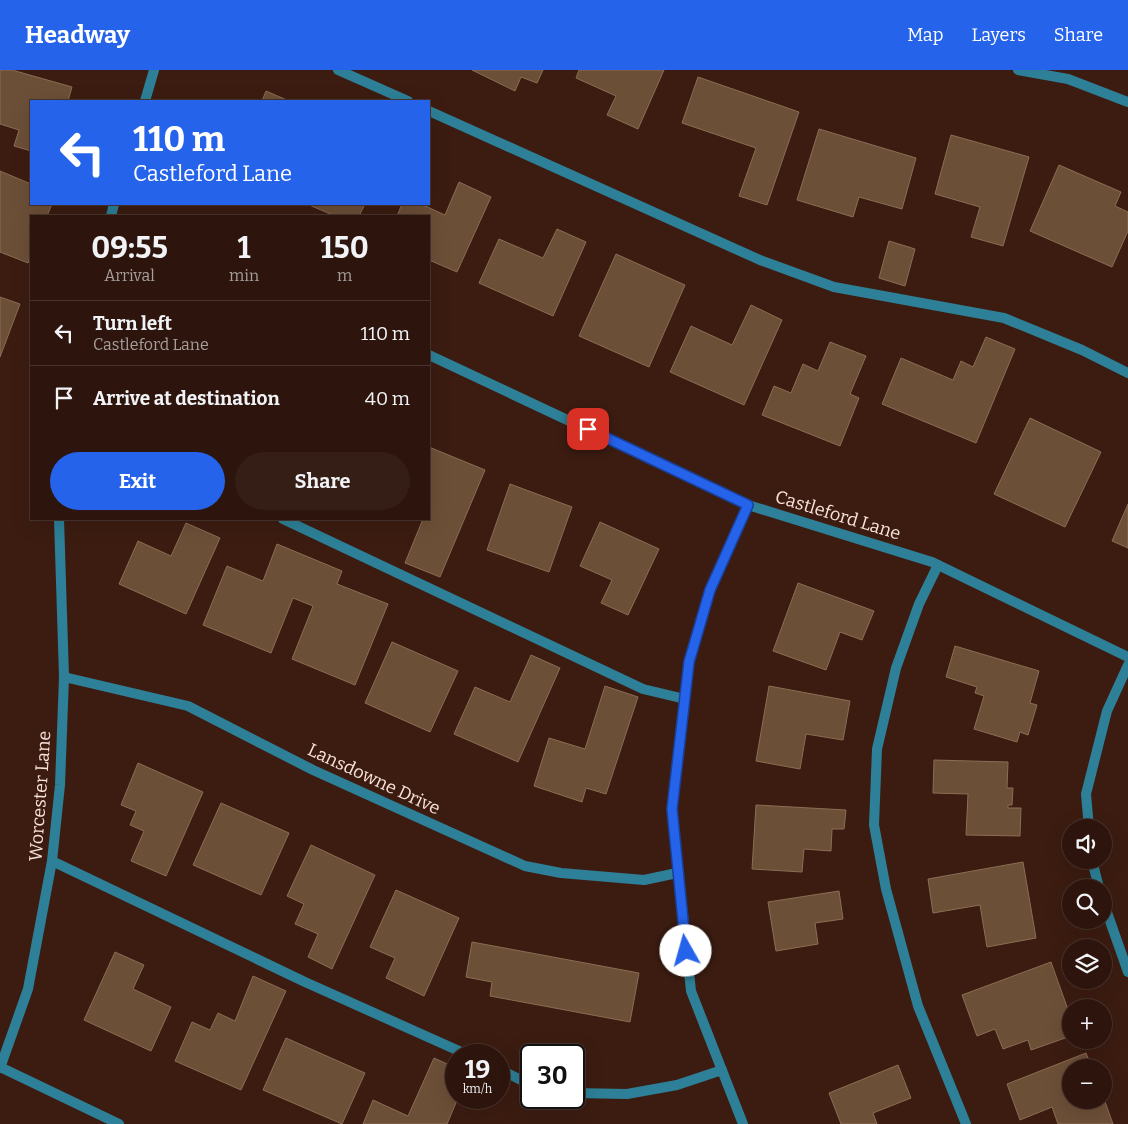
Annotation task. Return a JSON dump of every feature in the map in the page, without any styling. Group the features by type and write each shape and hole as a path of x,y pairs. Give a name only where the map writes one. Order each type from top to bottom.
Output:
{"street":[{"path":"145,100 154,70"},
{"path":"338,70 406,100"},
{"path":"1018,70 1068,79 1128,102"},
{"path":"430,111 760,260 834,287 1004,318 1082,350 1128,374"},
{"name":"Castleford Lane","path":"430,354 748,505 938,565 1128,657"},
{"path":"743,1124 691,991 677,873 672,809 689,662 710,590 748,505"},
{"name":"Worcester Lane","path":"0,1068 28,989 52,861 60,785 64,677 59,520"},
{"path":"284,520 643,689 685,699"},
{"path":"938,565 918,604 894,677 877,749 874,825 886,889 918,1006 966,1124"},
{"path":"1088,819 1086,794 1107,710 1128,664"},
{"name":"Lansdowne Drive","path":"64,677 188,706 313,770 525,866 561,873 644,880 677,873"},
{"path":"52,861 305,982 445,1045"},
{"path":"1112,927 1128,972"},
{"path":"0,1068 119,1124"},
{"path":"585,1092 627,1094 677,1085 722,1070"}],"building":[{"path":"0,70 12,70 72,87 68,100 30,100 30,151 14,146 19,130 0,124"},
{"path":"472,70 543,70 537,83 521,77 515,91"},
{"path":"579,70 664,70 638,129 607,115 616,96 576,78"},
{"path":"698,77 799,112 767,205 739,196 756,148 682,123"},
{"path":"266,91 287,100 262,100"},
{"path":"819,129 916,158 902,209 859,197 853,217 797,200"},
{"path":"951,135 1029,157 1003,246 971,237 980,207 935,194"},
{"path":"1059,165 1121,192 1115,206 1128,212 1128,231 1112,267 1030,231"},
{"path":"0,171 30,184 30,205 52,205 47,215 30,215 30,257 28,263 0,252"},
{"path":"459,182 491,197 457,272 430,260 430,215 397,215 402,205 423,205 445,215"},
{"path":"309,205 364,205 360,215 333,215"},
{"path":"557,229 586,242 553,316 479,283 499,239 543,258"},
{"path":"889,241 915,249 905,286 879,278"},
{"path":"616,254 685,285 649,367 579,336"},
{"path":"0,297 20,304 0,357"},
{"path":"751,305 782,320 744,405 670,372 691,326 732,345"},
{"path":"986,337 1015,349 976,443 882,404 901,358 953,380 961,361 973,367"},
{"path":"830,342 866,356 850,394 859,398 840,446 762,415 774,386 791,393 803,364 818,371"},
{"path":"1030,418 1101,452 1065,527 994,494"},
{"path":"430,447 485,470 440,577 405,563 423,520 430,520"},
{"path":"510,484 572,507 549,572 487,550"},
{"path":"1128,504 1128,548 1112,541"},
{"path":"600,522 659,549 628,615 601,603 612,580 580,566"},
{"path":"186,523 220,538 186,614 119,584 138,541 171,556"},
{"path":"277,544 342,571 337,584 388,604 355,685 292,659 313,606 293,598 271,653 203,625 227,566 263,581"},
{"path":"798,583 874,611 862,640 840,632 826,670 773,651"},
{"path":"392,642 458,671 430,732 365,703"},
{"path":"955,646 1039,671 1030,703 1037,705 1028,735 1020,732 1017,742 974,729 984,696 975,693 977,687 946,677"},
{"path":"531,655 560,668 518,762 454,734 475,687 510,702"},
{"path":"605,686 638,697 606,794 586,788 582,802 534,786 549,738 585,749"},
{"path":"769,686 850,701 843,740 806,734 800,769 756,761"},
{"path":"934,760 1008,762 1007,788 1013,788 1012,805 1008,805 1008,808 1021,808 1020,836 966,835 968,794 933,793"},
{"path":"138,763 203,792 166,876 131,861 144,831 130,825 136,811 121,805"},
{"path":"221,803 289,833 261,895 193,865"},
{"path":"756,805 846,810 844,829 832,829 831,851 804,849 802,872 752,869"},
{"path":"311,845 375,875 332,969 308,957 318,934 295,924 304,904 287,896"},
{"path":"1023,862 1036,938 987,947 980,905 933,913 928,879"},
{"path":"396,890 459,918 424,996 386,978 395,958 370,947"},
{"path":"839,891 843,919 815,923 818,944 776,951 768,902"},
{"path":"472,942 639,973 630,1022 490,996 492,982 466,977"},
{"path":"115,952 144,965 133,989 171,1007 151,1051 84,1020"},
{"path":"1051,962 1064,999 1062,999 1062,1039 1031,1050 1028,1040 1003,1049 995,1029 977,1036 962,995"},
{"path":"253,976 286,991 241,1090 175,1061 192,1022 210,1030 218,1013 235,1021"},
{"path":"286,1038 365,1073 342,1124 263,1090"},
{"path":"1086,1053 1088,1059 1071,1059"},
{"path":"434,1058 445,1063 445,1109 453,1109 447,1124 363,1124 373,1100 408,1116"},
{"path":"1062,1062 1062,1109 1108,1109 1113,1124 1058,1124 1052,1107 1020,1120 1007,1084"},
{"path":"898,1065 911,1098 873,1113 877,1124 841,1124 829,1093"}],"route":[{"path":"588,429 748,505 710,590 689,662 672,809 686,951"}]}
